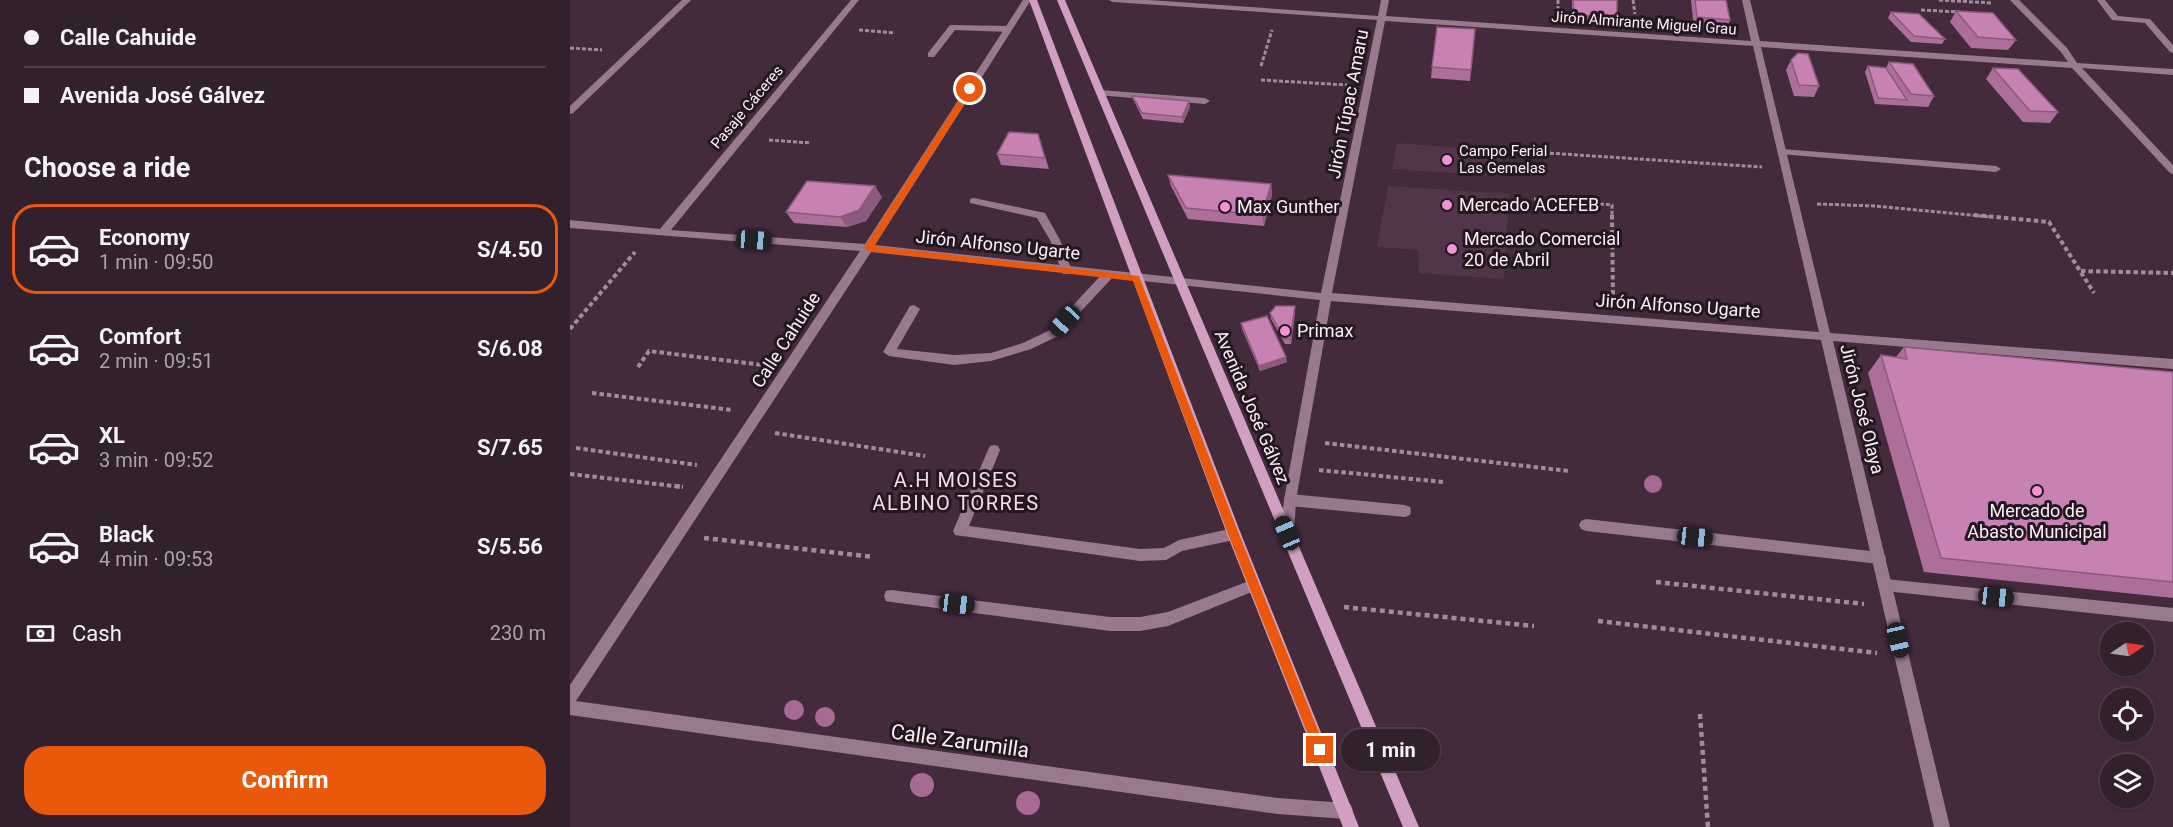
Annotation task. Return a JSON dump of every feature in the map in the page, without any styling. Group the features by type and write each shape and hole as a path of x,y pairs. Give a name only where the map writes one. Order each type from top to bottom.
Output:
{"main road":[{"path":"1033,0 1234,534 1351,827"},
{"name":"Avenida José Gálvez","path":"1061,0 1411,827"}],"street":[{"path":"570,111 687,0"},
{"name":"Pasaje Cáceres","path":"657,233 855,0"},
{"name":"Calle Cahuide","path":"570,698 868,248 1027,0"},
{"name":"Jirón Almirante Miguel Grau","path":"1113,0 2173,72"},
{"name":"Jirón Túpac Amaru","path":"1287,533 1295,467 1326,297 1385,0"},
{"name":"Jirón José Olaya","path":"1746,0 1942,827"},
{"path":"2101,0 2115,18 2147,21 2173,50"},
{"path":"2016,2 2064,50 2074,65 2173,171"},
{"path":"931,55 953,27 1008,29"},
{"path":"1100,93 1205,101"},
{"path":"1782,152 1996,169"},
{"path":"974,201 1041,214 1055,240 1067,271"},
{"name":"Jirón Alfonso Ugarte","path":"570,224 657,233 868,248 1326,297 2173,364"},
{"path":"914,309 889,352 954,360 991,357 1028,346 1054,333 1108,275"},
{"path":"994,450 960,531 1140,555 1166,554 1179,546 1234,534"},
{"path":"1290,500 1404,511"},
{"path":"1586,525 1879,558"},
{"path":"891,596 1110,624 1140,624 1168,619 1254,585"},
{"path":"1885,585 2173,615"},
{"name":"Calle Zarumilla","path":"570,708 1278,806 1345,811"}],"path":[{"path":"1940,0 2016,2"},
{"path":"1921,10 1965,12"},
{"path":"1261,66 1278,11"},
{"path":"831,29 895,33"},
{"path":"1261,80 1368,87"},
{"path":"740,138 811,143"},
{"path":"1532,152 1786,169"},
{"path":"1534,199 1612,206 1613,319"},
{"path":"1794,203 1875,206 2049,222 2094,293"},
{"path":"570,329 657,233"},
{"path":"2080,271 2173,273"},
{"path":"638,367 650,351 789,368"},
{"path":"592,393 759,414"},
{"path":"748,429 925,456"},
{"path":"1300,441 1569,471"},
{"path":"576,448 723,468"},
{"path":"1295,467 1443,482"},
{"path":"570,474 708,490"},
{"path":"678,535 874,556"},
{"path":"1656,582 1890,607"},
{"path":"1317,604 1534,626"},
{"path":"1598,621 1902,656"},
{"path":"1700,714 1708,827"}],"shaded area":[{"name":"Campo Ferial Las Gemelas","path":"1397,143 1501,151 1500,176 1392,169"},
{"name":"Mercado Comercial 20 de Abril","path":"1388,186 1509,194 1504,279 1419,273 1418,250 1377,247"}],"building":[{"path":"1573,0 1617,0 1617,18 1574,15"},
{"path":"1695,0 1726,0 1730,20 1697,17"},
{"path":"1956,11 1993,13 2016,40 1978,37"},
{"path":"1891,12 1919,14 1945,39 1914,36"},
{"path":"1437,27 1475,29 1471,70 1432,67"},
{"path":"1798,53 1808,54 1819,86 1799,85 1791,60"},
{"path":"1889,62 1913,64 1934,96 1911,94"},
{"path":"1868,66 1886,68 1907,100 1878,98"},
{"path":"1993,68 2018,69 2058,112 2030,111"},
{"path":"1132,96 1189,101 1182,117 1142,113"},
{"path":"1009,132 1038,134 1045,158 997,154"},
{"name":"Max Gunther","path":"1168,175 1271,184 1262,215 1186,208"},
{"path":"807,181 875,186 859,210 840,217 786,212"},
{"name":"Primax","path":"1276,306 1295,306 1290,339 1284,339 1270,313"},
{"name":"Primax","path":"1267,316 1286,357 1259,366 1241,323"},
{"name":"Mercado de Abasto Municipal","path":"1904,347 2173,372 2173,582 1941,558 1881,355 1907,359"}],"place":[{"name":"Campo Ferial Las Gemelas","path":"1447,160"},
{"name":"Mercado ACEFEB","path":"1447,205"},
{"name":"Max Gunther","path":"1225,207"},
{"name":"Mercado Comercial 20 de Abril","path":"1452,249"},
{"name":"Primax","path":"1285,331"},
{"name":"Mercado de Abasto Municipal","path":"2037,491"}],"district":[{"name":"A.H MOISES ALBINO TORRES","path":"956,492"}],"route":[{"path":"970,89 868,248 1136,278 1320,750"}]}
